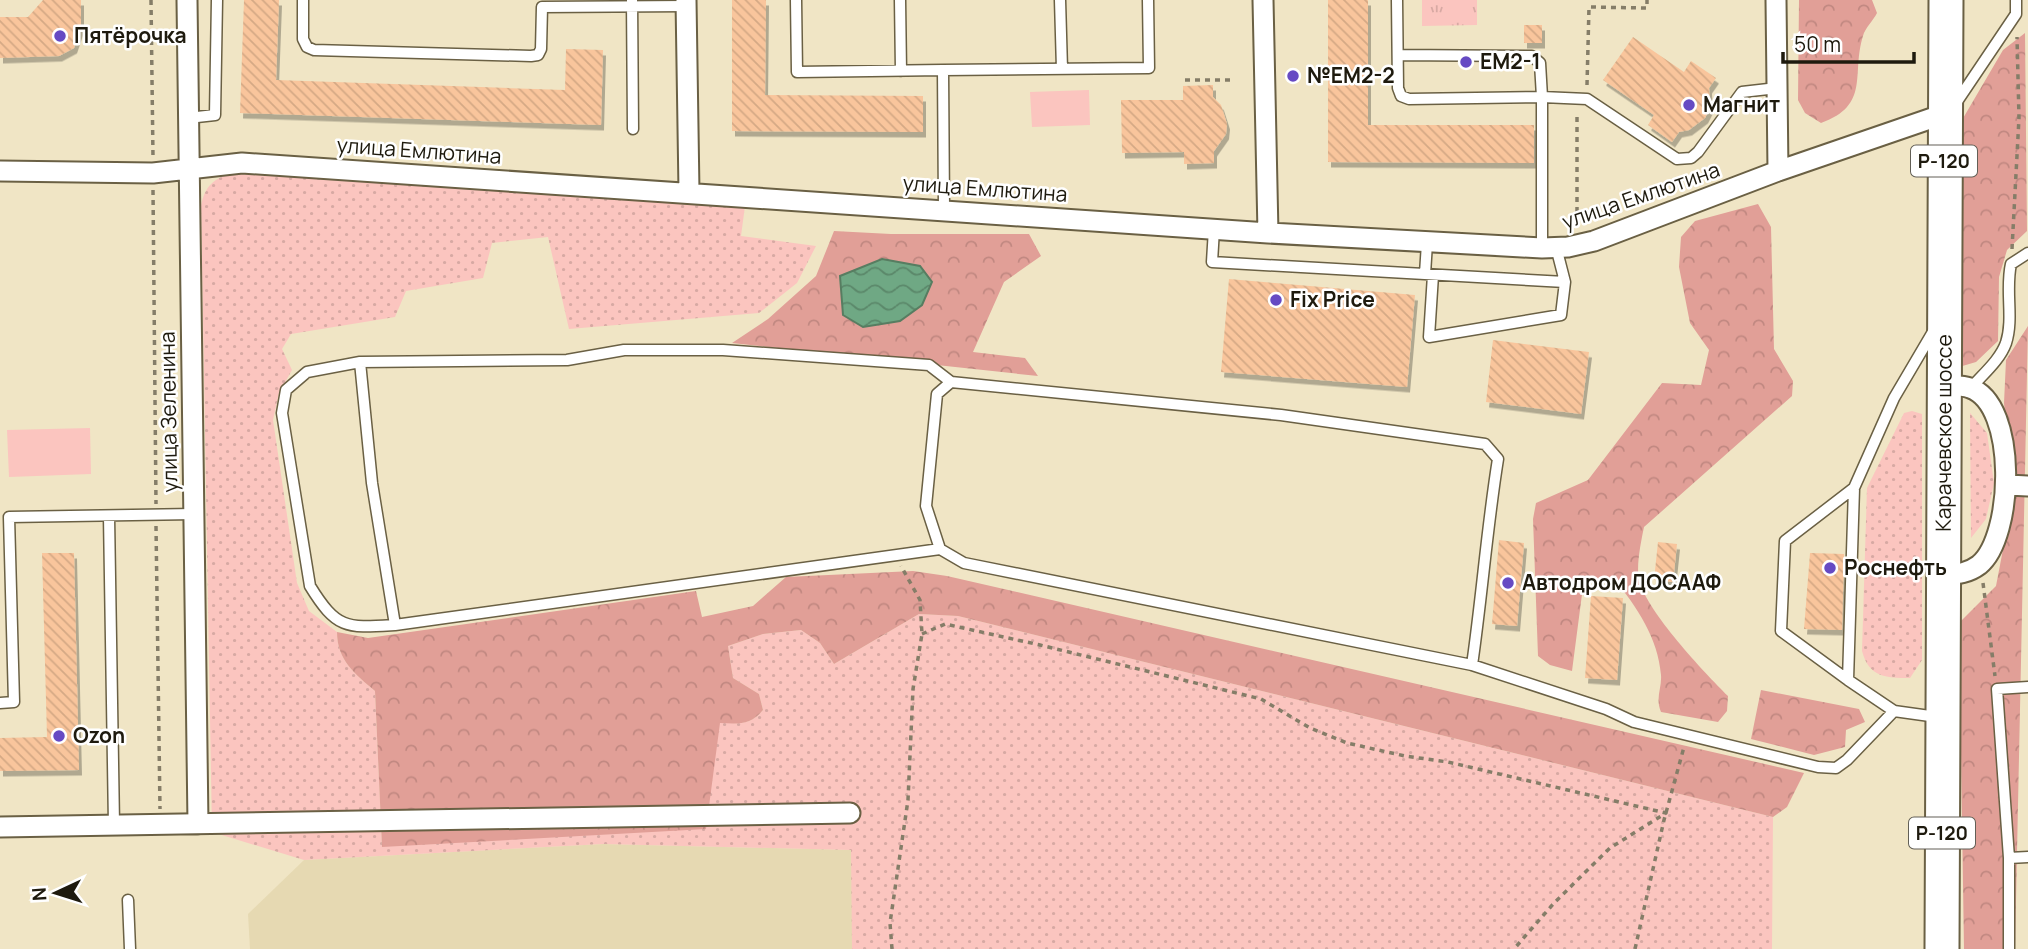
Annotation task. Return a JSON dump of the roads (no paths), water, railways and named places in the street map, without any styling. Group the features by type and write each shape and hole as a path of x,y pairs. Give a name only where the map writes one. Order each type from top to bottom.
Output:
{"highway":[{"name":"Карачевское шоссе","path":"1942,949 1943,575 1957,386 1944,315 1946,0"}],"street":[{"name":"улица Зеленина","path":"187,0 198,824"},
{"path":"1262,0 1268,233"},
{"path":"1776,0 1778,172"},
{"path":"686,3 689,191"},
{"name":"улица Емлютина","path":"0,171 153,173 242,163 689,191 1268,233 1549,248 1594,241 1778,172 1944,114"},
{"path":"1943,575 1963,574 1981,564 2004,510 2008,485 2000,430 1988,404 1957,386"},
{"path":"2008,485 2028,486"},
{"path":"0,827 850,813"}],"lane":[{"path":"188,118 215,115 217,0"},
{"path":"303,0 303,39 307,47 314,50 503,55 538,55 541,49 542,3 686,3"},
{"path":"796,0 797,72 1149,68 1147,0"},
{"path":"900,0 901,71"},
{"path":"1060,0 1062,69"},
{"path":"1397,0 1398,88 1401,96 1409,99 1587,99 1671,158 1684,159 1698,152 1742,92 1777,88"},
{"path":"1944,114 1958,103 2016,14 2016,0"},
{"path":"632,3 633,129"},
{"path":"1398,55 1528,55 1540,64 1549,248 1565,282 1561,315 1429,337 1427,243"},
{"path":"943,70 944,209"},
{"path":"1214,229 1212,262 1565,282"},
{"path":"1957,386 2006,343 2011,264 2028,253"},
{"path":"1848,680 1854,488 1894,398 1944,315"},
{"path":"1472,665 1482,596 1486,534 1498,459 1485,444 1281,415 951,382 929,365 723,350 624,350 567,360 360,362 307,372 286,390 282,413 310,586 324,610 350,628 395,625 940,549 964,562 1472,665 1606,709 1634,722 1818,767 1836,768 1894,711"},
{"path":"360,362 372,483 395,625"},
{"path":"940,549 926,506 937,394 951,382"},
{"path":"1854,488 1785,541 1781,631 1894,711 1943,718"},
{"path":"0,703 13,702 9,517 194,514"},
{"path":"109,516 114,825"},
{"path":"0,645 13,645"},
{"path":"2008,949 2009,858 1997,688 2028,687"},
{"path":"2009,858 2028,857"},
{"path":"128,900 130,949"}],"water":[{"path":"882,259 920,266 932,282 922,305 900,321 863,327 843,315 840,276"}],"place":[{"name":"Пятёрочка","path":"60,36"},
{"name":"ЕМ2-1","path":"1466,62"},
{"name":"№ЕМ2-2","path":"1293,76"},
{"name":"Магнит","path":"1689,105"},
{"name":"Fix Price","path":"1276,300"},
{"name":"Роснефть","path":"1830,568"},
{"name":"Автодром ДОСААФ","path":"1508,583"},
{"name":"Ozon","path":"59,736"}]}
